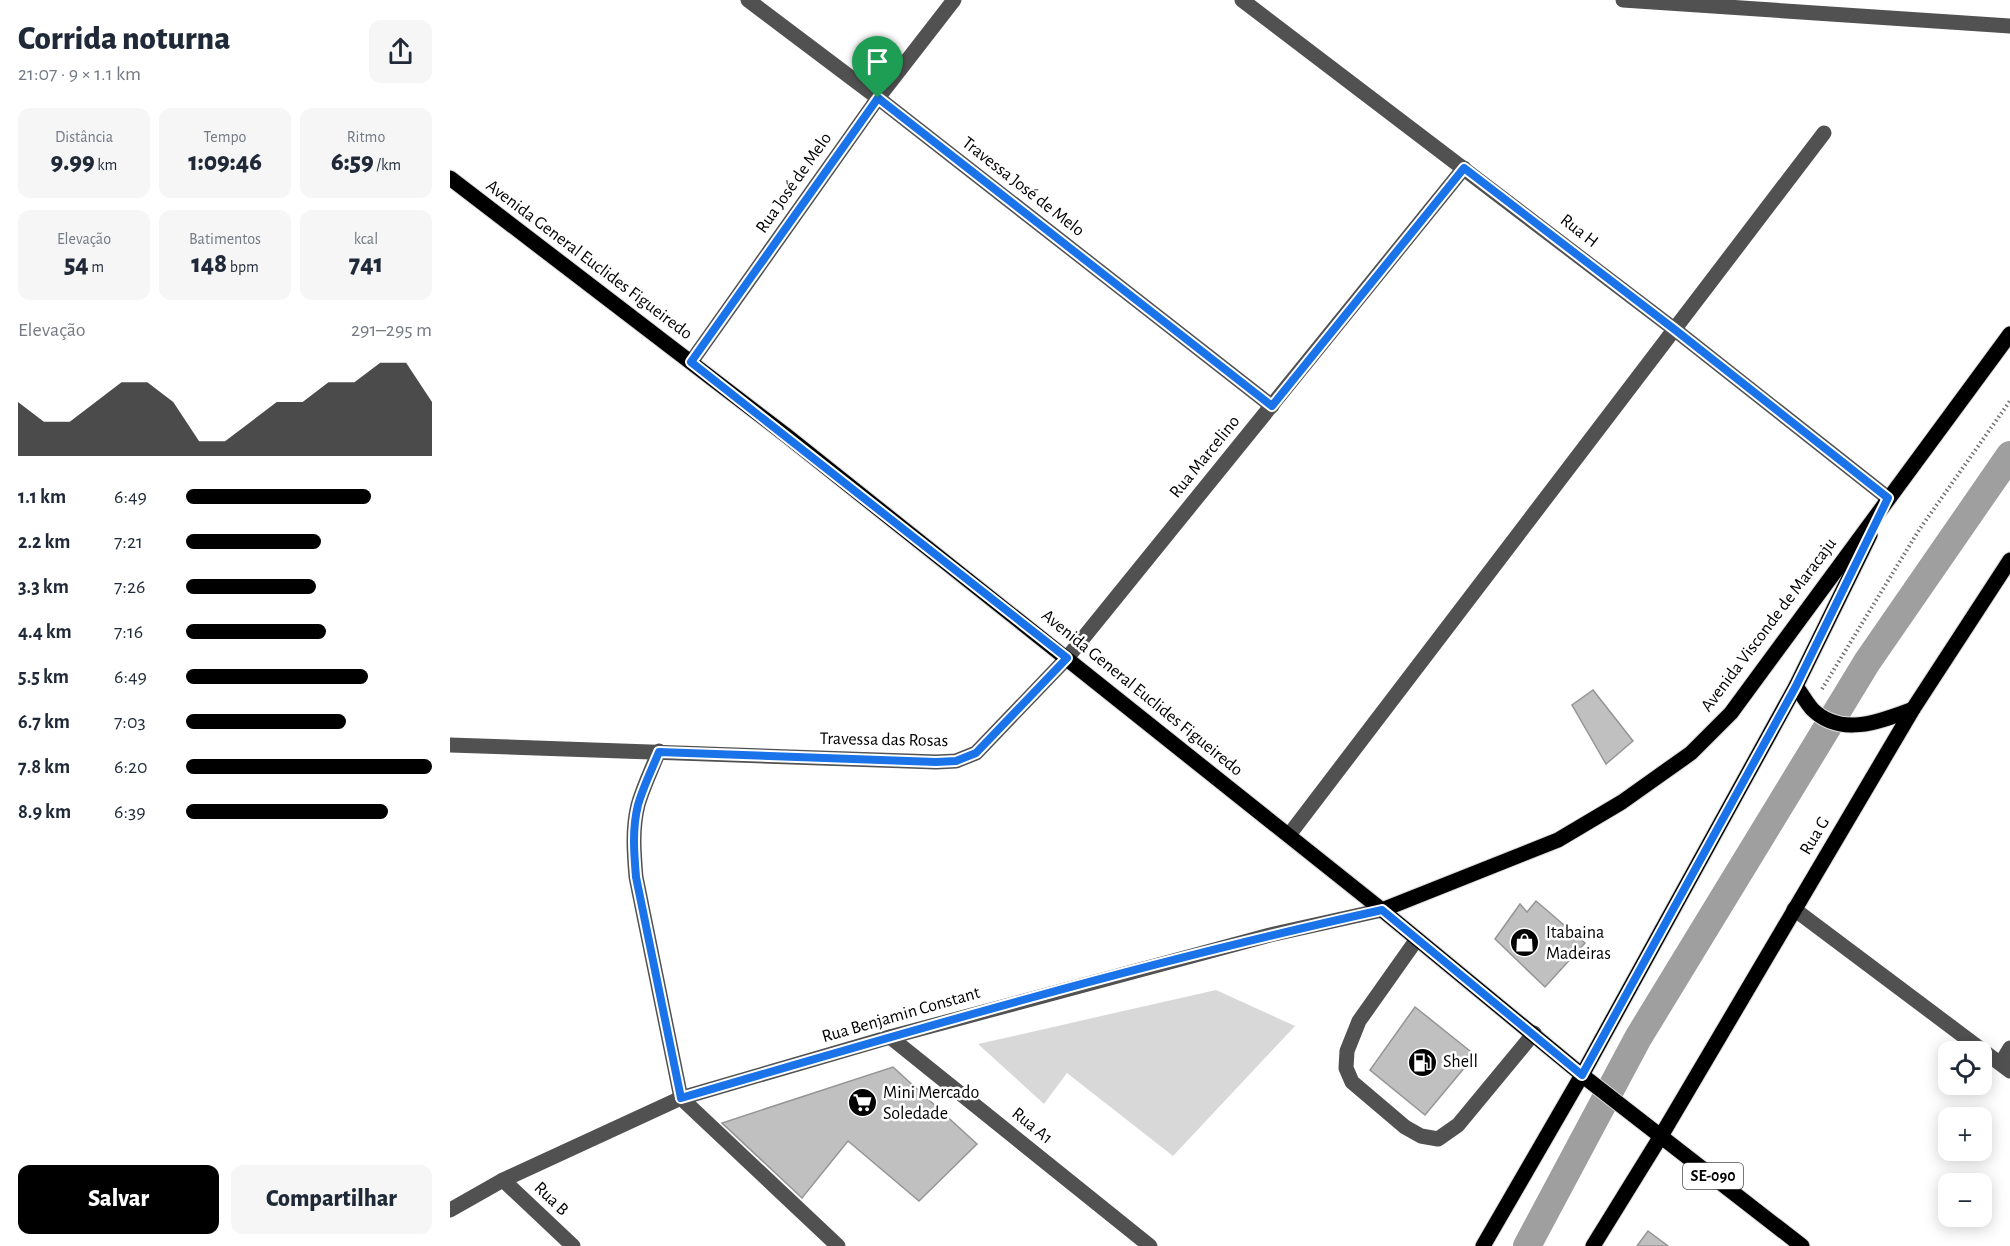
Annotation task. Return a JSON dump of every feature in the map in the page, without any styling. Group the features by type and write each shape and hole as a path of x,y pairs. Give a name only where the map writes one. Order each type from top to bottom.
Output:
{"main road":[{"name":"Avenida General Euclides Figueiredo","path":"450,178 691,362 1067,658 1382,910 1585,1077 1802,1246"},
{"name":"Avenida Visconde de Maracaju","path":"1382,910 1558,840 1622,802 1691,753 1731,712 2010,334"},
{"name":"Avenida Visconde de Maracaju","path":"1483,1246 1585,1077 1796,686 1888,498"},
{"name":"Rua G","path":"1593,1246 1661,1136 1913,709 2010,560"},
{"path":"1796,686 1811,708 1830,721 1843,724 1875,723 1913,709"}],"street":[{"name":"Travessa José de Melo","path":"748,0 878,98 1272,406"},
{"name":"Rua José de Melo","path":"691,362 878,98 954,0"},
{"name":"Rua H","path":"1242,0 1674,329 1888,498"},
{"path":"1623,0 2010,26"},
{"path":"1289,835 1824,133"},
{"name":"Rua Marcelino","path":"1067,658 1464,168"},
{"name":"Travessa das Rosas","path":"450,745 820,759 956,761 976,753 1067,658"},
{"path":"659,752 638,805 633,846 636,877 681,1098 838,1246"},
{"path":"1794,909 2005,1067 2010,1048"},
{"name":"Rua Benjamin Constant","path":"450,1210 503,1180 681,1098 890,1037 1270,934 1382,910"},
{"path":"1417,939 1359,1021 1347,1051 1346,1068 1352,1082 1405,1127 1421,1136 1438,1139 1458,1125 1534,1034"},
{"name":"Rua A1","path":"890,1037 1150,1246"},
{"name":"Rua B","path":"503,1180 573,1246"}],"path":[{"path":"1811,708 1919,530 2010,401"}],"shaded area":[{"path":"1216,990 1295,1026 1173,1156 1067,1073 1044,1104 978,1044"}],"building":[{"path":"1593,690 1633,741 1606,764 1572,705"},
{"path":"1536,901 1585,943 1545,987 1495,939 1520,904 1527,912"},
{"name":"Shell","path":"1415,1007 1475,1055 1425,1115 1370,1070"},
{"path":"893,1067 977,1144 919,1201 848,1141 802,1198 722,1123"},
{"path":"1648,1231 1668,1246 1637,1246"}],"waterway":[{"path":"1527,1246 1638,1038 1867,662 2010,455"}],"place":[{"name":"Itabaina Madeiras","path":"1525,943"},
{"name":"Shell","path":"1422,1062"},
{"name":"Mini Mercado Soledade","path":"862,1103"}],"route":[{"path":"878,98 1272,406 1464,168 1674,329 1888,498 1796,686 1582,1075 1382,910 1270,934 890,1037 681,1098 636,877 633,846 638,805 659,752 808,759 956,761 976,753 1067,658 691,362 878,98"}]}
